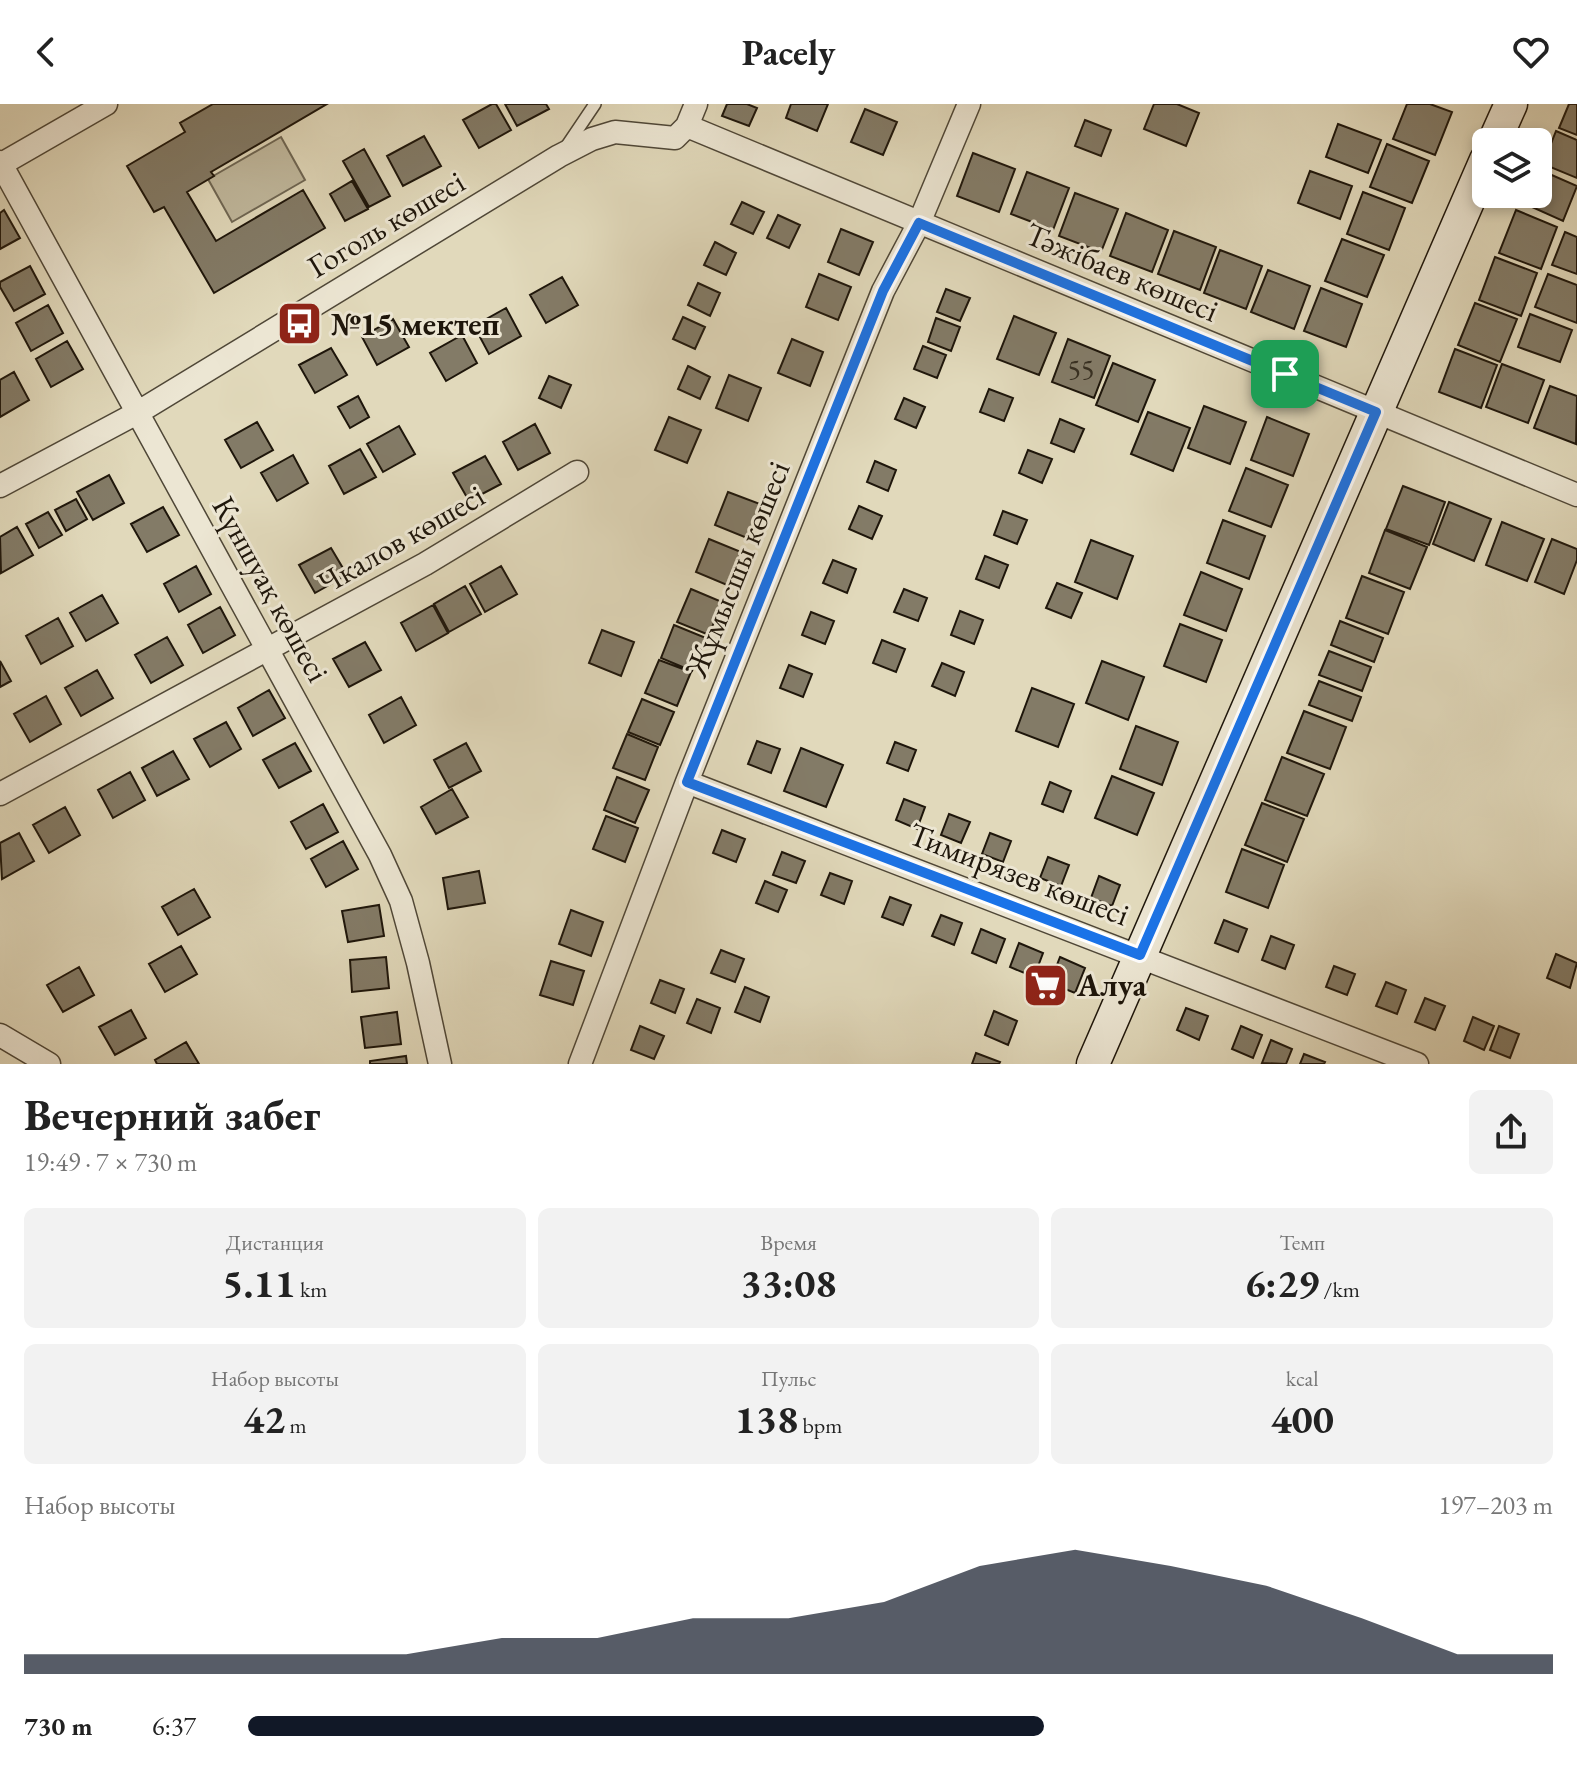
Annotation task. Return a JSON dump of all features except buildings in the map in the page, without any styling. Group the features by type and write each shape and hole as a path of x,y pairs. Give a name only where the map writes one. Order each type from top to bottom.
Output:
{"main road":[{"path":"1500,128 1511,104"},
{"path":"1093,1064 1472,192"}],"street":[{"path":"0,164 106,104"},
{"path":"681,132 696,104"},
{"name":"Жұмысшы көшесі","path":"580,1064 687,782 883,291 919,223 969,104"},
{"name":"Гоголь көшесі","path":"0,486 137,413 559,156 592,139 615,132 681,132"},
{"name":"Тәжібаев көшесі","path":"681,132 919,223 1577,495"},
{"name":"Күншуақ көшесі","path":"0,164 380,855 401,901 440,1064"},
{"name":"Чкалов көшесі","path":"0,794 425,564 577,472"},
{"name":"Тимирязев көшесі","path":"687,782 1417,1064"},
{"path":"0,1035 49,1064"}],"lane":[{"path":"559,156 595,104"}],"shaded area":[{"path":"281,137 305,180 232,222 208,179"}],"place":[{"name":"№15 мектеп","path":"300,324"},
{"name":"Алуа","path":"1046,985"}],"route":[{"path":"919,223 1285,374 1376,412 1140,955 687,782 883,291 919,223"}]}
